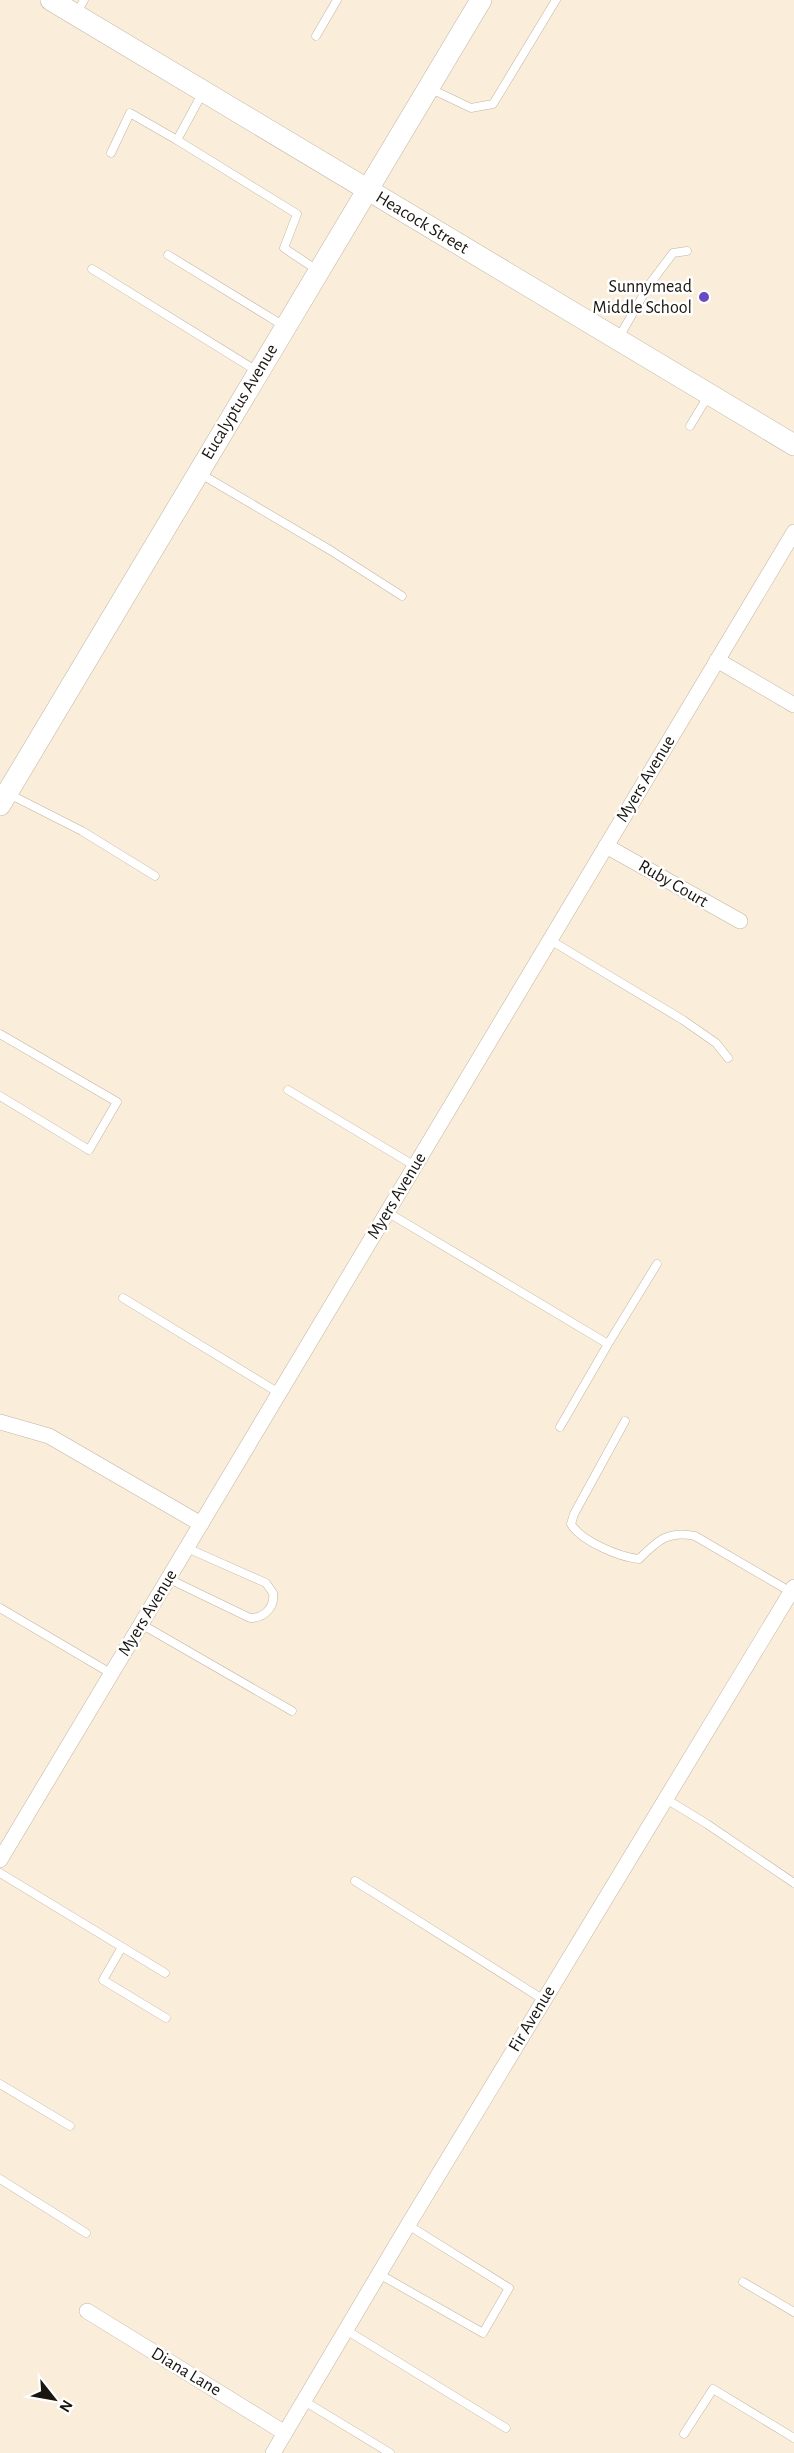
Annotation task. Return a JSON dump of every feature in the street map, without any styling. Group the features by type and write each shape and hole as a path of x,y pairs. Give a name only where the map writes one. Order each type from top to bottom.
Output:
{"street":[{"name":"Heacock Street","path":"51,0 80,8 203,92 794,445"},
{"name":"Eucalyptus Avenue","path":"4,799 481,0"},
{"name":"Myers Avenue","path":"0,1860 794,532"},
{"path":"717,660 794,705"},
{"name":"Ruby Court","path":"606,846 740,921"},
{"path":"0,1422 49,1436 201,1524"},
{"name":"Fir Avenue","path":"273,2453 408,2225 793,1590"},
{"name":"Diana Lane","path":"87,2311 285,2433"}],"lane":[{"path":"316,36 337,0"},
{"path":"428,87 471,108 492,104 556,0"},
{"path":"177,140 203,92"},
{"path":"111,153 130,113 297,214 284,248 318,271"},
{"path":"618,340 649,285 673,254 687,251"},
{"path":"168,255 285,327"},
{"path":"92,269 258,372"},
{"path":"690,426 709,394"},
{"path":"198,473 330,550 402,596"},
{"path":"4,799 82,831 155,876"},
{"path":"550,940 683,1020 716,1043 728,1058"},
{"path":"0,1034 117,1102 89,1150 0,1096"},
{"path":"288,1090 415,1166"},
{"path":"387,1212 608,1344"},
{"path":"560,1427 657,1264"},
{"path":"123,1298 279,1393"},
{"path":"625,1421 574,1514 571,1524 574,1530 608,1550 639,1559 657,1541 680,1533 695,1536 793,1590"},
{"path":"168,1579 250,1618 265,1614 272,1606 273,1593 266,1583 187,1548"},
{"path":"0,1608 112,1674"},
{"path":"141,1624 292,1711"},
{"path":"666,1799 708,1824 794,1883"},
{"path":"0,1873 165,1973"},
{"path":"355,1881 544,2000"},
{"path":"122,1947 103,1980 166,2018"},
{"path":"0,2084 70,2126"},
{"path":"0,2179 86,2233"},
{"path":"379,2274 483,2333 509,2288 408,2225"},
{"path":"743,2282 794,2312"},
{"path":"346,2330 506,2428"},
{"path":"684,2434 713,2389 794,2438"},
{"path":"304,2401 390,2453"}],"place":[{"name":"Sunnymead Middle School","path":"704,297"}]}
